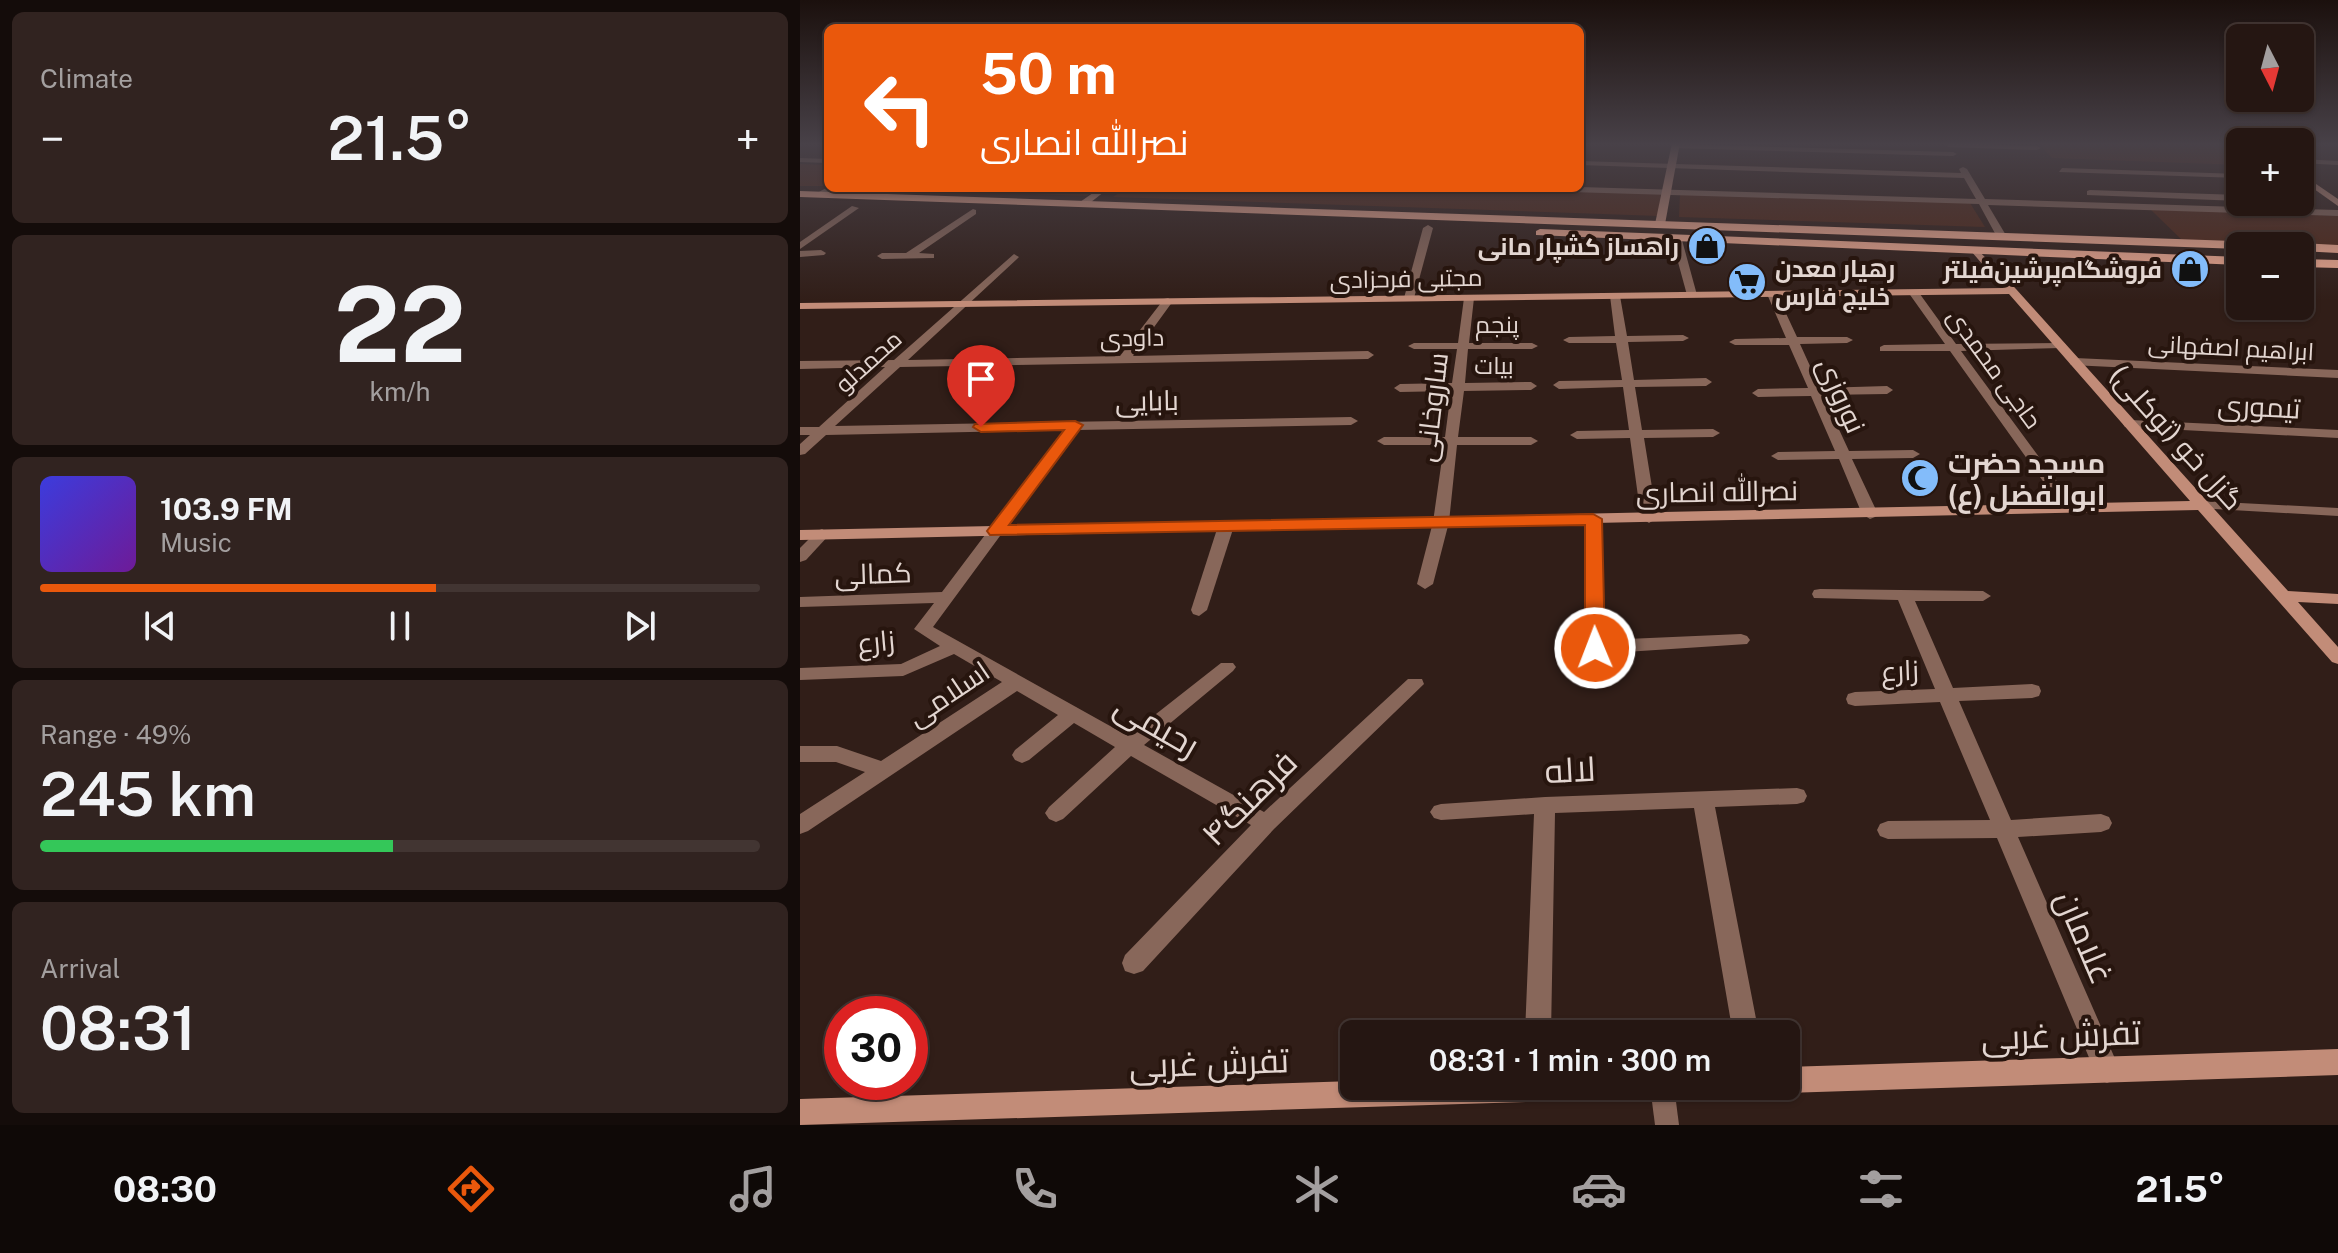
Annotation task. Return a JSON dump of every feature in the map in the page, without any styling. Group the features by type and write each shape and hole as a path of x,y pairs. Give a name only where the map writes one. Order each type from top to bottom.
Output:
{"main road":[{"path":"835,196 2226,245"},
{"path":"800,206 2226,260"},
{"path":"2314,248 2338,249"},
{"path":"2314,263 2338,264"}],"street":[{"path":"1083,204 1095,196"},
{"path":"1660,224 1665,196"},
{"path":"1777,196 2338,213"},
{"path":"1978,196 2002,237"},
{"path":"2165,196 2226,198"},
{"path":"2314,201 2338,202"},
{"path":"800,246 855,208"},
{"path":"910,255 973,212"},
{"path":"1409,298 1428,228"},
{"path":"1677,240 1692,295"},
{"name":"گزل خو (توکلی)","path":"1976,251 2338,658"},
{"path":"800,254 821,253"},
{"path":"882,256 931,256"},
{"name":"محمدلو","path":"800,451 1014,257"},
{"name":"مجتبی فرحزادی","path":"800,306 2012,291"},
{"name":"حاجی محمدی","path":"1913,292 2070,509"},
{"name":"نوروزی","path":"1772,294 1870,514"},
{"path":"1615,296 1649,518"},
{"name":"ساروخانی","path":"1425,584 1441,522 1469,298"},
{"path":"1124,359 1168,301"},
{"path":"1569,340 1683,338"},
{"path":"1735,342 1847,340"},
{"path":"1884,349 2060,345"},
{"name":"پنجم","path":"1414,346 1532,346"},
{"name":"داودی","path":"800,365 1368,355"},
{"name":"ابراهیم اصفهانی","path":"2075,362 2338,374"},
{"path":"1559,385 1706,382"},
{"name":"بیات","path":"1400,388 1531,386"},
{"path":"1758,393 1887,390"},
{"name":"بابایی","path":"800,431 1351,421"},
{"name":"تیموری","path":"2130,424 2338,434"},
{"name":"اسلامی","path":"800,825 1016,682 923,629 1075,425"},
{"path":"1577,435 1713,433"},
{"path":"1384,441 1531,441"},
{"path":"1778,456 1913,454"},
{"path":"2202,505 2338,512"},
{"name":"نصرالله انصاری","path":"800,535 2202,505"},
{"path":"1593,519 1595,648"},
{"path":"1199,610 1226,526"},
{"path":"800,557 822,534"},
{"path":"1820,594 1983,596"},
{"path":"2283,596 2338,599"},
{"name":"کمالی","path":"800,602 947,597"},
{"name":"غلامان","path":"1905,597 2107,1070"},
{"path":"1564,648 1741,640"},
{"name":"زارع","path":"800,674 903,670 954,647"},
{"path":"1056,813 1129,746 1227,667"},
{"name":"رحیمی","path":"1016,682 1266,823"},
{"name":"فرهنگ۴","path":"1134,963 1266,823 1415,684"},
{"name":"زارع","path":"1855,699 2032,691"},
{"path":"1022,755 1072,714"},
{"path":"800,754 837,754 883,770"},
{"name":"لاله","path":"1441,812 1797,796"},
{"path":"1703,798 1743,1020"},
{"path":"1538,1020 1545,805"},
{"path":"1888,830 2004,829 2101,823"},
{"name":"تفرش غربی","path":"1800,1080 2338,1062"},
{"name":"تفرش غربی","path":"800,1113 1340,1094"}],"lane":[{"path":"1664,1100 1667,1125"}],"shaded area":[{"path":"1115,196 1661,196 1659,216 1113,197"},
{"path":"1680,196 1970,203 1985,227 1679,217"},
{"path":"2149,208 2226,211 2226,216 2338,216 2338,246 2314,245 2314,232 2226,232 2226,242 2182,240"}],"place":[{"name":"راهساز کشپار مانی","path":"1707,246"},
{"name":"فروشگاه‌پرشین‌فیلتر","path":"2190,269"},
{"name":"رهیار معدن خلیج فارس","path":"1747,282"},
{"name":"مسجد حضرت ابوالفضل (ع)","path":"1920,478"}],"route":[{"path":"981,427 1075,425 996,531 1593,519 1595,648"}]}
